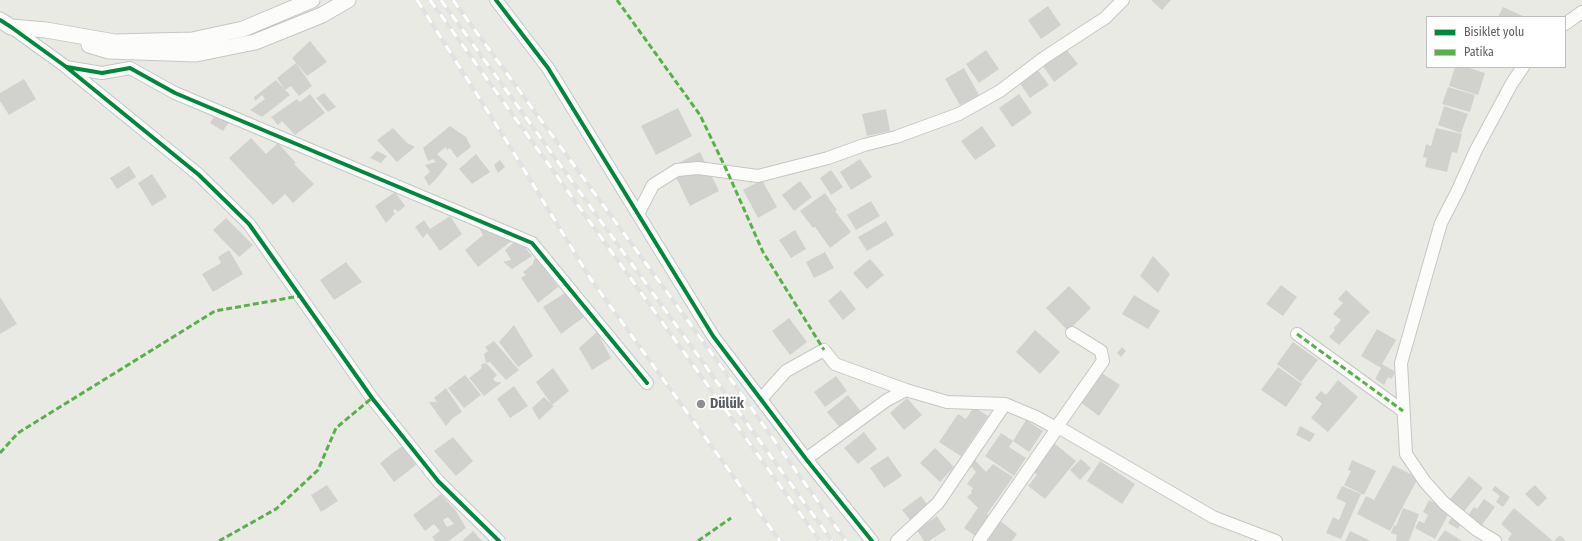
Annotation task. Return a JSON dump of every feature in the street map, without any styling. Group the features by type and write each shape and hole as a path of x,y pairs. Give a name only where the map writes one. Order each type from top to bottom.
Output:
{"street":[{"path":"6,24 115,42 192,40 243,29 312,0"},
{"path":"46,30 109,52 196,54 255,42 322,15 348,0"},
{"path":"496,0 548,68 714,336 806,460 872,541"},
{"path":"638,214 653,185 677,170 698,168 758,176 828,158 864,145 896,137 959,114 1000,91 1045,57 1105,18 1123,0"},
{"path":"1566,23 1582,12"},
{"path":"6,24 65,66 199,175 249,224 372,398 438,481 499,541"},
{"path":"65,66 102,73 130,68 175,93 532,243 647,384"},
{"path":"1495,541 1477,530 1444,503 1425,482 1406,454 1401,363 1441,223 1458,192 1476,150 1512,83 1522,68"},
{"path":"979,541 1103,361 1101,351 1072,333"},
{"path":"1297,334 1403,411"},
{"path":"760,399 786,370 824,350 835,364 906,390 947,402 1005,404 1036,417 1057,427 1213,517 1276,541"},
{"path":"806,460 887,400 906,390"},
{"path":"897,541 938,503 1005,404"}],"building":[{"path":"1151,0 1171,0 1162,10"},
{"path":"1048,6 1061,25 1041,39 1028,20"},
{"path":"1503,7 1523,16 1498,16"},
{"path":"310,41 327,62 307,76 292,58"},
{"path":"1066,49 1078,64 1054,82 1043,66"},
{"path":"986,50 999,69 979,83 966,64"},
{"path":"296,63 312,86 299,96 291,86 285,90 277,78"},
{"path":"964,68 979,95 960,105 945,79"},
{"path":"1455,68 1469,68 1485,73 1478,95 1449,86"},
{"path":"1037,69 1049,85 1030,98 1019,82"},
{"path":"24,79 36,99 9,115 0,101 0,93"},
{"path":"276,80 290,95 262,117 250,110 265,99 262,95 255,101 254,97"},
{"path":"1448,87 1475,95 1470,112 1442,104"},
{"path":"324,93 336,107 328,112 316,98"},
{"path":"310,94 325,113 295,135 282,121 278,125 271,117 297,99 300,102"},
{"path":"1019,94 1032,113 1012,127 999,108"},
{"path":"1444,106 1468,114 1461,133 1438,125"},
{"path":"678,108 692,136 656,155 641,126"},
{"path":"886,109 890,131 867,136 862,114"},
{"path":"216,113 230,121 223,131 210,123"},
{"path":"450,126 466,137 471,147 457,158 450,148 447,150 446,147 437,154 448,164 429,186 424,177 430,172 425,165 436,162 433,159 428,161 423,148"},
{"path":"982,126 996,146 975,160 961,141"},
{"path":"393,128 407,143 415,147 397,162 377,140"},
{"path":"1436,128 1462,134 1457,153 1452,152 1447,172 1425,167 1427,158 1423,157 1426,144 1431,146"},
{"path":"251,138 266,154 278,143 296,163 294,164 314,184 293,203 285,194 273,205 229,158"},
{"path":"377,151 387,156 381,163 370,158"},
{"path":"700,152 719,191 690,206 671,167"},
{"path":"476,154 490,172 472,184 459,169"},
{"path":"860,159 872,177 851,190 840,172"},
{"path":"500,160 505,167 498,173 494,165"},
{"path":"129,166 136,177 117,189 110,178"},
{"path":"831,170 843,187 831,195 820,178"},
{"path":"152,174 167,197 152,206 138,183"},
{"path":"762,180 777,207 758,218 743,190"},
{"path":"800,181 812,197 794,211 782,195"},
{"path":"395,192 405,206 398,212 395,209 393,211 395,214 386,223 375,206"},
{"path":"825,193 837,210 835,211 851,232 830,248 815,227 813,228 800,211"},
{"path":"871,201 880,216 856,230 847,215"},
{"path":"450,216 462,234 440,251 427,233 423,238 415,227 424,220 430,229"},
{"path":"226,218 253,245 239,257 213,230"},
{"path":"886,221 894,235 867,251 858,237"},
{"path":"484,225 514,239 478,267 465,250 483,235 479,228"},
{"path":"795,230 806,249 791,258 779,240"},
{"path":"518,239 532,256 512,269 503,262 511,260 505,250"},
{"path":"229,250 243,274 213,292 202,274 221,263 218,257"},
{"path":"825,252 834,268 814,278 806,262"},
{"path":"1153,256 1170,274 1158,293 1140,276"},
{"path":"537,258 558,287 538,303 521,278 526,275 523,272 533,264 534,259"},
{"path":"870,259 884,275 867,289 853,273"},
{"path":"346,262 362,282 334,300 320,280"},
{"path":"1281,285 1297,297 1283,316 1266,304"},
{"path":"1069,286 1091,308 1068,331 1046,308"},
{"path":"841,290 856,309 843,320 828,301"},
{"path":"1346,290 1370,312 1339,345 1329,337 1341,320 1333,314 1343,303 1338,299"},
{"path":"565,293 584,317 561,334 543,307"},
{"path":"1134,295 1160,311 1148,329 1122,314"},
{"path":"0,297 17,324 0,334"},
{"path":"789,318 807,342 790,355 772,331"},
{"path":"514,325 533,356 518,367 499,342"},
{"path":"1377,329 1396,340 1382,364 1396,372 1391,379 1388,377 1384,385 1375,379 1381,368 1361,356"},
{"path":"1035,330 1060,352 1040,374 1016,352"},
{"path":"597,332 611,358 592,370 579,348"},
{"path":"494,341 519,370 506,380 490,362 486,363 484,354 488,351 485,347"},
{"path":"1293,342 1318,360 1301,382 1277,364"},
{"path":"1122,347 1126,351 1121,357 1117,353"},
{"path":"484,363 487,364 497,375 493,379 496,382 501,383 484,396 469,378 482,368 481,365"},
{"path":"1278,367 1302,384 1286,407 1261,390"},
{"path":"553,368 569,391 552,405 536,382"},
{"path":"1100,372 1120,385 1099,416 1080,402"},
{"path":"465,375 481,395 464,408 448,388"},
{"path":"836,376 847,391 825,407 814,392"},
{"path":"1338,380 1358,397 1328,432 1311,418 1322,404 1315,398 1321,391 1326,395"},
{"path":"514,386 528,406 510,418 497,399"},
{"path":"446,388 462,412 453,418 446,426 429,402 437,402 434,398"},
{"path":"848,395 862,413 841,429 827,412"},
{"path":"544,397 554,406 539,420 532,408"},
{"path":"907,398 922,415 904,430 890,413"},
{"path":"974,407 988,416 961,456 939,442 958,414 966,419"},
{"path":"1026,420 1043,431 1029,452 1013,441"},
{"path":"1300,426 1315,434 1310,442 1296,435"},
{"path":"864,432 877,449 858,464 844,448"},
{"path":"1001,433 1013,441 1009,447 1026,458 1014,476 985,456"},
{"path":"453,437 473,461 456,476 434,451"},
{"path":"1054,443 1076,461 1045,499 1028,486 1037,475 1034,472 1039,466 1037,464"},
{"path":"402,446 416,465 394,482 380,463"},
{"path":"935,448 954,467 940,482 920,463"},
{"path":"888,456 902,476 884,488 870,468"},
{"path":"974,459 986,472 993,464 1013,477 987,514 990,517 978,538 964,528 978,508 967,497 972,493 971,491 973,488 967,484 976,472 970,465"},
{"path":"1081,459 1091,468 1080,480 1070,470"},
{"path":"1352,460 1376,471 1364,495 1344,485 1351,471 1348,470"},
{"path":"1100,461 1135,484 1122,504 1087,481"},
{"path":"1393,465 1418,478 1390,531 1357,514 1366,496 1374,500"},
{"path":"1469,476 1483,488 1461,515 1447,503"},
{"path":"327,485 338,501 321,512 311,495"},
{"path":"1535,485 1547,498 1538,507 1525,494"},
{"path":"1342,486 1361,494 1341,539 1326,533 1333,517 1339,520 1346,503 1336,498"},
{"path":"1495,486 1510,497 1503,507 1496,502 1500,496 1492,490"},
{"path":"441,494 456,511 466,528 449,541 435,541 432,537 440,531 434,524 425,531 413,515","holes":["448,517 454,524 447,527 443,520"]},
{"path":"921,496 933,512 915,526 902,510"},
{"path":"1484,499 1495,507 1479,529 1465,519 1474,507 1477,509"},
{"path":"1429,500 1450,511 1435,539 1415,528 1419,521 1424,523 1428,515 1423,512"},
{"path":"1403,508 1419,514 1409,541 1396,541 1397,535 1391,533 1394,525 1396,526"},
{"path":"1514,508 1553,541 1511,541 1508,539 1512,534 1501,524"},
{"path":"937,516 946,530 929,541 924,541 917,530"},
{"path":"1452,517 1461,523 1458,529 1448,523"},
{"path":"999,520 1017,534 1012,541 989,541 985,538"},
{"path":"1445,530 1462,541 1437,541"},
{"path":"473,531 482,541 462,541"},
{"path":"1350,531 1371,541 1345,541"},
{"path":"1560,535 1566,541 1554,541"}],"railway":[{"path":"417,0 509,145 590,278 780,541"},
{"path":"430,0 820,541"},
{"path":"441,0 832,541"},
{"path":"453,0 732,381 846,541"}],"marked path":[{"path":"617,0 700,115 763,252 824,350"},
{"path":"0,453 18,433 215,311 300,296"},
{"path":"1297,334 1403,411"},
{"path":"219,541 276,509 318,470 336,428 372,398"},
{"path":"698,541 731,518"}],"cycle path":[{"path":"496,0 548,68 713,336 806,459 872,541"},
{"path":"0,20 65,66 199,175 249,224 372,398 438,481 499,541"},
{"path":"67,67 102,73 130,68 175,93 532,243 647,383"}],"place":[{"name":"Dülük","path":"701,404"}]}
